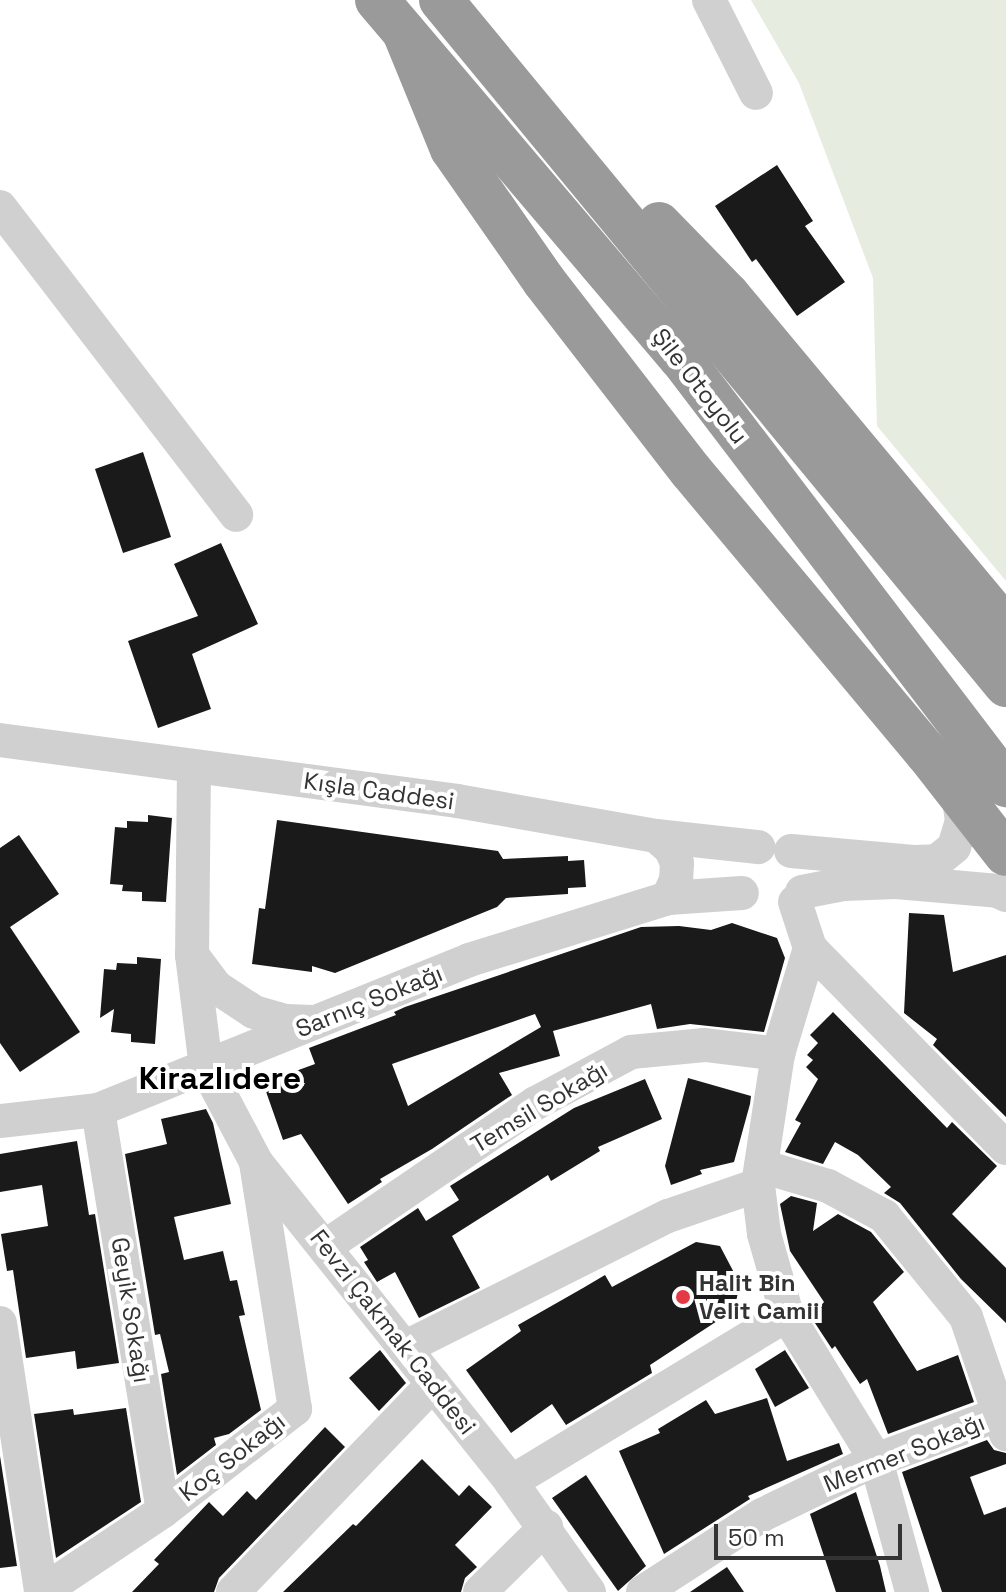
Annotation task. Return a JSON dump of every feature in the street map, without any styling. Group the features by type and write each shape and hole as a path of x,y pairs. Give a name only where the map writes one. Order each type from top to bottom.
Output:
{"highway":[{"path":"451,14 728,295 1006,629"},
{"name":"Şile Otoyolu","path":"451,14 1006,685"},
{"path":"391,16 452,149 544,281 691,471 1006,854"},
{"name":"Şile Otoyolu","path":"391,16 681,358 1006,785"}],"street":[{"path":"709,0 756,93"},
{"path":"0,207 236,515"},
{"name":"Kışla Caddesi","path":"0,740 457,801 656,836 914,862 937,861 954,847 962,821 958,792"},
{"path":"194,767 192,955 206,1067"},
{"path":"656,836 671,849 677,863 676,880 668,898"},
{"path":"912,1592 876,1460 787,1315 764,1234 759,1176 778,1054 810,948 799,897 804,869 775,849 742,862 738,872 747,902 766,911 777,911 799,897 843,884 896,882 998,891 1006,895"},
{"name":"Sarnıç Sokağı","path":"4,1114 98,1110 469,960 668,898 742,893"},
{"path":"810,948 1006,1148"},
{"path":"192,955 216,987 254,1012 285,1021 318,1022"},
{"name":"Temsil Sokağı","path":"326,1246 536,1103 631,1052 705,1045 778,1054"},
{"name":"Fevzi Çakmak Caddesi","path":"206,1067 256,1162 326,1246 546,1527 589,1592"},
{"name":"Geyik Sokağı","path":"98,1110 163,1511"},
{"name":"Koç Sokağı","path":"41,1592 163,1511 295,1409 256,1162"},
{"path":"404,1348 668,1216 759,1176 828,1186 884,1216 966,1317 1003,1425"},
{"path":"511,1482 787,1315"},
{"path":"0,1323 41,1592"},
{"path":"233,1592 433,1384"},
{"name":"Mermer Sokağı","path":"643,1592 762,1515 876,1460 1003,1425"},
{"path":"480,1592 546,1527"}],"shaded area":[{"path":"751,0 1006,0 1006,581 877,426 873,278 799,83"}],"building":[{"path":"777,165 813,221 805,226 845,282 797,316 756,259 752,262 715,206"},
{"path":"143,452 171,537 123,553 95,469"},
{"path":"221,543 258,624 192,654 211,709 158,728 128,641 198,616 174,564"},
{"path":"148,815 172,818 166,902 142,901 142,892 122,891 123,885 110,884 115,827 127,828 127,821 148,822"},
{"path":"277,820 498,851 503,859 568,856 568,861 584,860 586,887 568,888 568,894 506,898 497,907 335,973 312,966 312,972 252,964 259,908 265,909"},
{"path":"19,835 59,894 10,927 80,1032 20,1072 0,1043 0,848"},
{"path":"909,913 944,915 953,972 1006,955 1006,1117 933,1045 937,1039 904,1013"},
{"path":"732,923 777,938 785,958 764,1032 690,1024 657,1029 651,1004 553,1031 560,1056 499,1073 512,1095 432,1149 380,1179 382,1182 348,1204 301,1134 283,1140 263,1083 315,1064 309,1048 396,1015 394,1012 405,1007 641,927 679,926 711,930","holes":["535,1014 541,1027 408,1106 392,1064"]},
{"path":"137,957 161,959 155,1044 131,1042 131,1034 111,1032 114,1009 100,1018 104,969 116,970 117,963 137,964"},
{"path":"833,1012 947,1128 952,1122 997,1166 952,1214 1006,1268 1006,1323 961,1279 900,1203 884,1193 891,1187 858,1155 835,1142 823,1164 785,1152 801,1123 795,1120 818,1079 806,1067 813,1060 807,1055 818,1043 810,1035"},
{"path":"688,1078 751,1096 750,1104 734,1162 700,1170 702,1174 671,1185 665,1166"},
{"path":"645,1079 662,1119 598,1147 600,1151 551,1181 548,1175 452,1236 480,1288 419,1318 395,1272 377,1282 364,1262 368,1260 360,1247 418,1208 426,1221 459,1200 450,1186 574,1108"},
{"path":"206,1109 213,1123 231,1204 174,1217 184,1260 223,1251 230,1281 237,1280 245,1315 239,1316 261,1410 229,1434 214,1438 216,1445 177,1475 161,1374 169,1372 160,1334 155,1335 125,1154 167,1144 161,1119"},
{"path":"77,1141 89,1215 95,1214 119,1363 77,1369 75,1351 26,1358 13,1270 7,1271 1,1234 48,1226 42,1185 0,1192 0,1154"},
{"path":"791,1196 817,1203 813,1231 838,1214 871,1232 904,1272 873,1302 917,1371 958,1355 974,1402 888,1434 867,1379 860,1384 811,1317 824,1302 790,1251 780,1204"},
{"path":"696,1242 720,1246 740,1284 734,1310 650,1365 652,1373 566,1425 552,1404 511,1433 466,1370 521,1331 518,1325 605,1275 612,1287"},
{"path":"380,1350 406,1383 379,1411 349,1378"},
{"path":"785,1350 809,1388 775,1407 755,1369"},
{"path":"767,1398 787,1461 839,1443 843,1454 748,1496 750,1499 664,1554 619,1451 660,1433 658,1429 706,1400 715,1414"},
{"path":"126,1408 141,1502 56,1558 34,1414 73,1409 74,1415"},
{"path":"325,1427 345,1447 219,1578 214,1592 132,1592 159,1564 154,1560 209,1502 223,1516 247,1491 256,1500"},
{"path":"987,1440 994,1450 1006,1453 1006,1464 970,1477 984,1515 1006,1507 1006,1592 942,1592 902,1472"},
{"path":"0,1456 17,1566 0,1568"},
{"path":"422,1459 459,1496 469,1485 492,1507 455,1545 477,1567 465,1578 461,1592 283,1592 353,1524 356,1526"},
{"path":"586,1475 646,1566 618,1591 552,1498"},
{"path":"856,1492 886,1592 836,1592 810,1514"},
{"path":"727,1567 744,1592 690,1592"}],"place":[{"name":"Halit Bin Velit Camii","path":"683,1297"}],"district":[{"name":"Kirazlıdere","path":"220,1078"}]}
